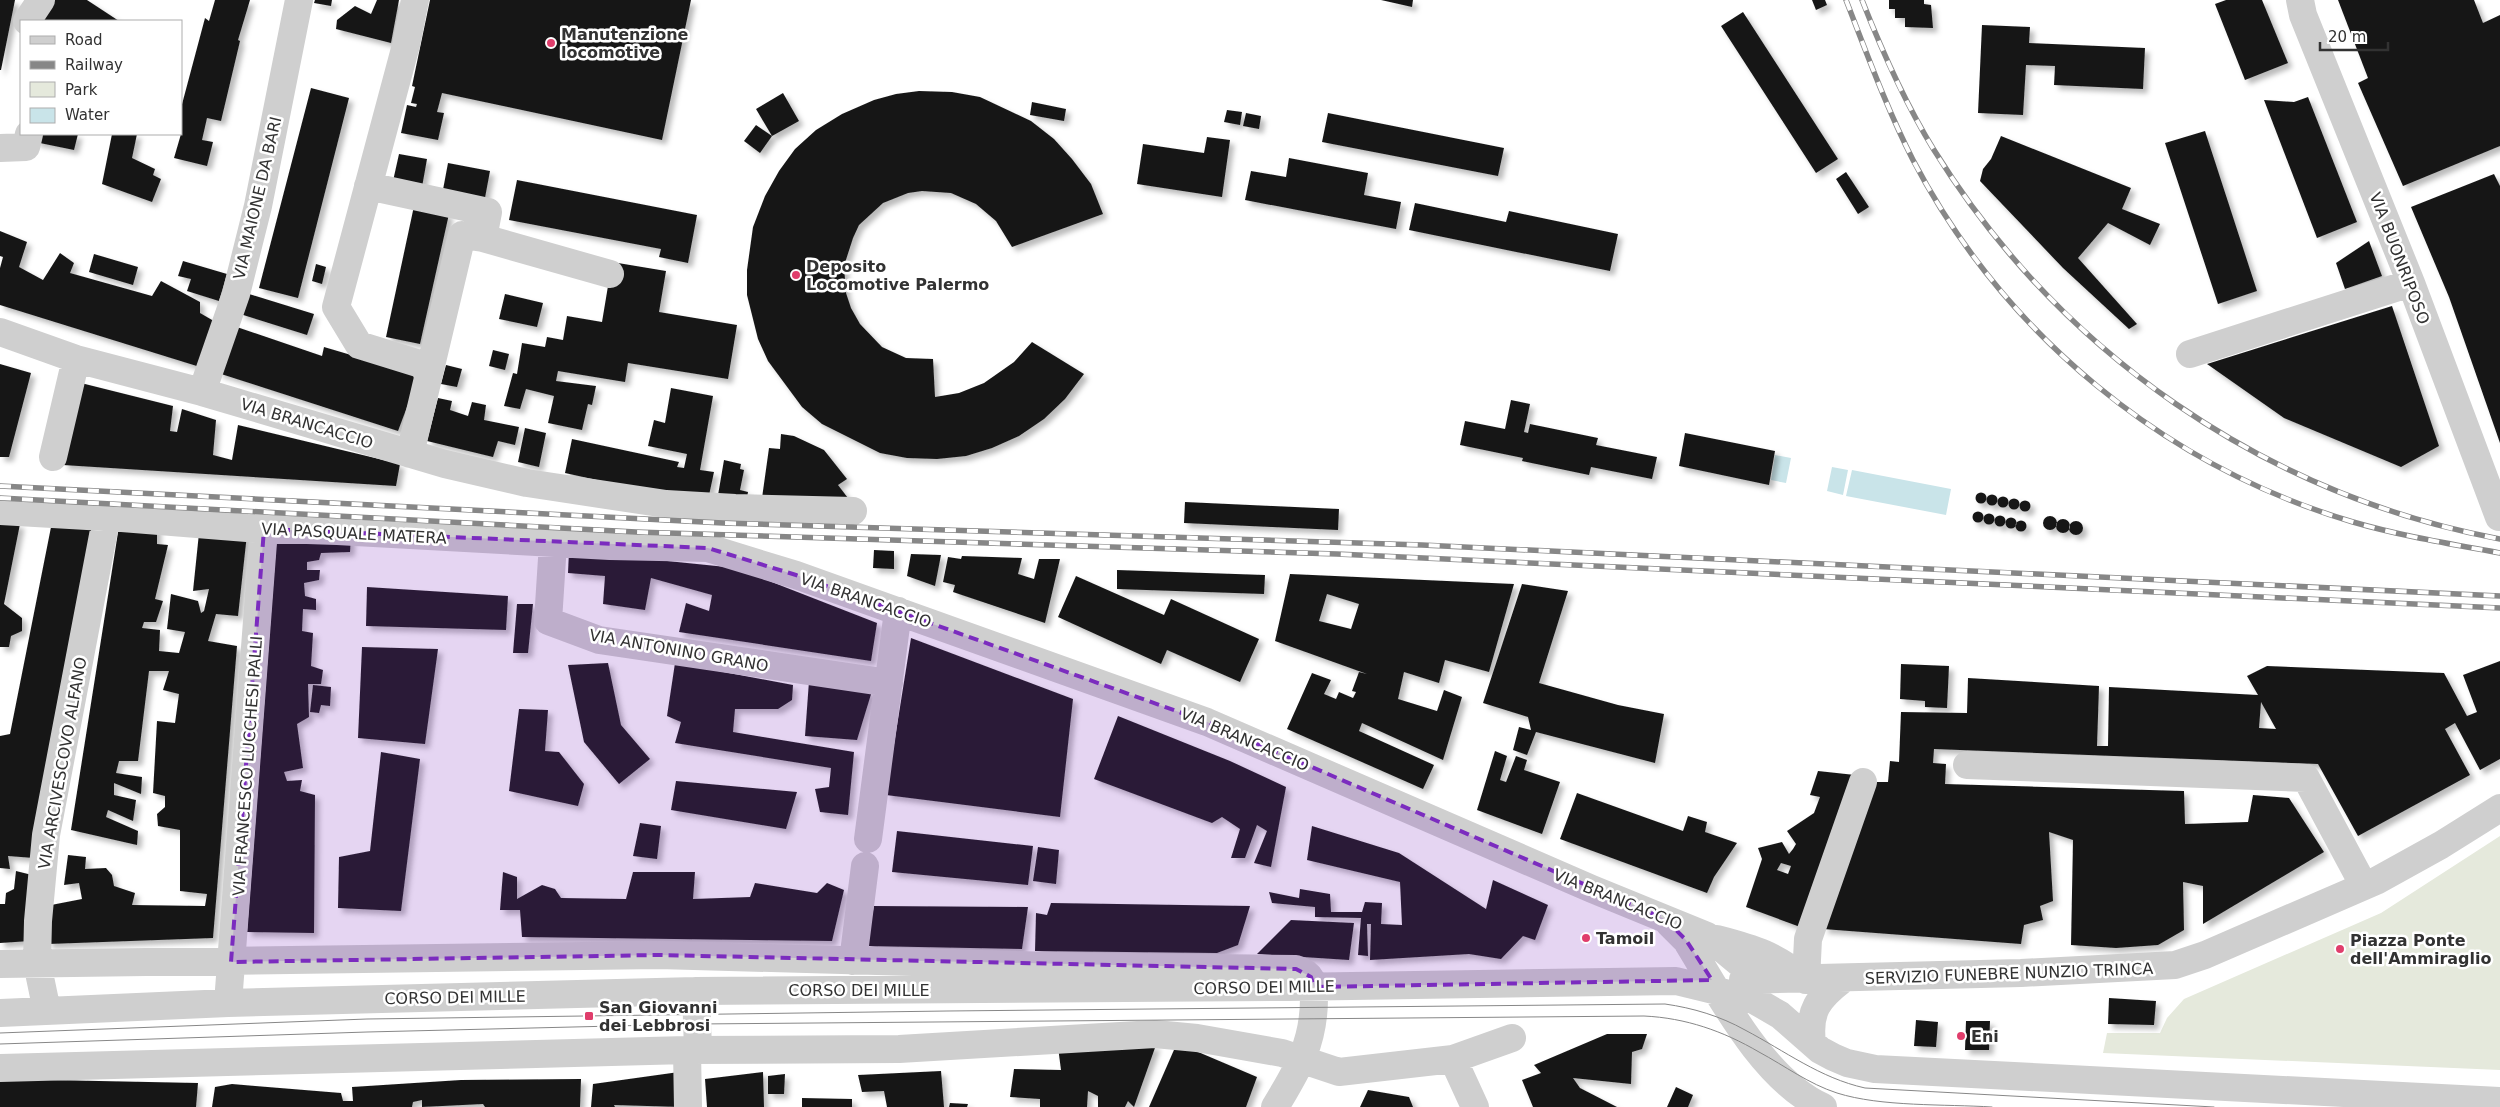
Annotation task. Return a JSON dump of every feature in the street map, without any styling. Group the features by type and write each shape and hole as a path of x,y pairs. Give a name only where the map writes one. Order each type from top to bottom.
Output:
{"street":[{"path":"28,20 41,0"},
{"name":"VIA MAIONE DA BARI","path":"202,392 236,294 258,206 298,0"},
{"path":"415,0 406,45 336,307 359,345 430,367"},
{"name":"VIA BUONRIPOSO","path":"2300,0 2303,15 2411,283 2499,517"},
{"path":"0,148 26,148 29,135"},
{"path":"368,186 488,212 473,237 430,367 410,454"},
{"path":"473,237 610,274"},
{"path":"2190,354 2411,283"},
{"name":"VIA BRANCACCIO","path":"0,332 76,359 202,392 410,454 527,483 666,504 853,511"},
{"path":"53,457 76,359"},
{"name":"VIA PASQUALE MATERA","path":"0,511 104,516 264,529 337,530 552,543 708,548"},
{"name":"VIA ARCIVESCOVO ALFANO","path":"47,1011 37,963 38,921 46,835 92,596 104,516"},
{"name":"VIA FRANCESCO LUCCHESI PALLI","path":"228,1003 264,529"},
{"name":"VIA ANTONINO GRANO","path":"552,543 548,621 600,640 888,683"},
{"name":"VIA BRANCACCIO","path":"708,548 796,575 1208,722 1707,936 1760,980"},
{"path":"868,839 898,611"},
{"path":"1967,765 2306,778 2364,886"},
{"path":"1806,980 1808,939 1863,782"},
{"name":"SERVIZIO FUNEBRE NUNZIO TRINCA","path":"1843,979 2108,970 2175,965 2205,955 2364,886 2441,845 2500,808"},
{"path":"852,961 865,866"},
{"path":"1665,919 1686,940 1775,1073 1795,1092 1823,1107"},
{"path":"1707,936 1762,951 1786,964 1806,980"},
{"path":"0,964 659,955 852,961 1296,969 1304,971 1311,977 1314,987 1314,1018 1311,1036 1303,1059 1276,1107"},
{"path":"1715,985 1760,980 1843,979"},
{"path":"1812,1043 1810,1025 1814,1011 1829,989 1843,979"},
{"name":"CORSO DEI MILLE","path":"0,1013 228,1003 696,991 1314,987 1676,981 1715,985"},
{"path":"1715,985 1770,1008 1812,1043 1833,1057 1847,1063 1876,1069 2500,1101"},
{"path":"688,1107 696,991"},
{"path":"0,1068 692,1050 899,1049 1155,1034 1246,1046 1303,1059 1339,1072 1453,1060 1512,1038"},
{"path":"1453,1060 1475,1107"}],"highlighted area":[{"path":"264,529 708,548 796,575 1207,722 1665,919 1686,940 1712,980 1314,987 1311,977 1296,969 659,955 231,962"}],"green space":[{"path":"2500,836 2500,1070 2103,1053 2107,1033 2160,1033 2167,1018 2184,999 2381,913"}],"water":[{"path":"1775,455 1791,458 1786,483 1771,480"},
{"path":"1832,467 1848,470 1843,495 1827,491"},
{"path":"1852,470 1951,489 1946,515 1846,496"}],"building":[{"path":"0,0 15,0 1,70 0,70"},
{"path":"55,0 87,0 117,20 43,20"},
{"path":"215,0 250,0 238,40 240,41 221,121 207,118 202,140 213,142 207,166 174,158 182,135 182,104 205,18 209,21"},
{"path":"315,0 332,0 331,6 314,3"},
{"path":"377,0 399,0 391,43 336,29 337,20 355,6 371,14"},
{"name":"Manutenzione locomotive","path":"430,0 691,0 662,140 442,93 437,112 444,113 438,140 401,133 407,105 416,107 417,104 411,103 415,87 412,86"},
{"path":"1381,0 1413,0 1412,7"},
{"path":"1812,0 1825,0 1827,5 1816,10"},
{"path":"1889,0 1924,0 1924,4 1931,5 1933,28 1905,27 1905,18 1895,18 1895,9 1889,9"},
{"path":"2226,0 2262,0 2288,63 2245,80 2215,4"},
{"path":"2338,0 2474,0 2483,23 2500,15 2500,146 2403,186 2358,83 2368,78"},
{"path":"1743,12 1838,159 1816,173 1721,26"},
{"path":"1982,25 2030,27 2029,43 2145,48 2143,89 2054,85 2055,66 2026,65 2023,115 1978,113"},
{"path":"311,88 349,98 298,298 259,288"},
{"name":"Deposito Locomotive Palermo","path":"919,91 952,92 980,97 1031,121 1054,139 1072,159 1091,184 1103,214 1012,247 996,221 976,204 951,193 922,191 908,193 883,203 859,225 844,266 846,293 851,308 860,324 882,347 906,358 933,359 935,397 959,393 984,383 1014,362 1032,342 1084,374 1065,399 1044,419 1019,436 992,448 966,456 937,459 907,458 880,453 822,424 802,407 768,361 758,339 747,295 747,270 753,227 765,196 779,171 795,149 816,130 842,114 874,100 896,94"},
{"path":"783,93 799,121 772,136 756,109"},
{"path":"2308,97 2357,222 2317,238 2264,100 2294,102"},
{"path":"1032,102 1066,109 1064,121 1030,115"},
{"path":"1227,110 1242,112 1240,125 1224,122"},
{"path":"1246,113 1261,116 1259,129 1243,126"},
{"path":"1328,113 1504,148 1498,176 1322,142"},
{"path":"756,125 772,136 760,153 744,141"},
{"path":"2205,131 2257,291 2218,304 2165,143"},
{"path":"37,135 78,135 74,150 35,142"},
{"path":"112,135 137,135 132,158 155,169 153,175 161,179 152,202 102,184"},
{"path":"2001,136 2131,188 2122,209 2160,224 2150,245 2108,223 2078,258 2137,324 2129,329 2063,268 1980,181 1983,169 1991,159"},
{"path":"1207,137 1230,140 1222,197 1137,184 1143,144 1204,153"},
{"path":"399,154 427,159 422,187 393,181"},
{"path":"1289,158 1368,173 1364,195 1401,202 1396,229 1245,200 1251,171 1286,177"},
{"path":"448,163 490,171 484,203 442,195"},
{"path":"1846,172 1869,207 1858,214 1836,179"},
{"path":"2494,174 2500,186 2500,443 2449,297 2411,207"},
{"path":"517,180 697,215 688,263 659,257 661,249 509,220"},
{"path":"1415,203 1506,222 1509,211 1618,234 1610,271 1409,230"},
{"path":"414,206 449,214 420,344 386,337"},
{"path":"0,231 27,242 19,267 43,280 60,253 74,263 70,273 152,296 161,281 200,302 200,313 219,324 200,367 0,305 0,268 3,257 0,256"},
{"path":"2369,241 2382,276 2345,289 2336,263"},
{"path":"94,254 138,267 133,285 89,272"},
{"path":"183,261 227,274 219,301 187,291 191,279 178,276"},
{"path":"612,262 666,271 659,312 737,325 728,379 628,363 625,382 558,371 556,381 596,386 592,405 588,404 582,430 548,423 554,396 526,389 520,409 504,406 513,373 517,374 522,343 545,347 547,337 563,340 567,316 602,322"},
{"path":"316,264 326,267 322,284 312,281"},
{"path":"246,293 314,314 307,335 240,314"},
{"path":"505,294 543,303 537,327 499,319"},
{"path":"2392,306 2439,446 2401,467 2284,418 2207,364"},
{"path":"231,325 322,356 324,347 412,373 416,383 398,431 218,373"},
{"path":"493,350 509,354 505,370 489,366"},
{"path":"0,364 31,373 9,457 0,457"},
{"path":"446,365 462,369 457,387 441,384"},
{"path":"81,383 173,406 170,431 177,432 182,409 216,420 213,455 232,460 238,425 400,464 396,486 63,465"},
{"path":"671,388 713,396 700,470 714,472 708,500 670,496 565,473 572,439 679,462 677,467 684,468 687,454 648,446 654,420 665,423"},
{"path":"438,398 452,401 450,410 468,416 472,402 486,405 484,420 519,427 515,445 498,441 493,457 427,441"},
{"path":"1511,400 1530,404 1524,432 1528,433 1530,424 1598,438 1596,445 1657,457 1652,479 1591,467 1589,475 1522,461 1523,458 1460,445 1465,421 1505,429"},
{"path":"525,428 546,433 539,467 518,462"},
{"path":"1685,433 1775,451 1769,485 1679,466"},
{"path":"781,434 794,436 824,450 847,479 838,485 851,502 762,498 769,448 780,449"},
{"path":"724,460 741,464 740,469 744,470 740,490 748,492 746,503 717,501"},
{"path":"1979,493 1983,493 1986,498 1985,502 1979,503 1976,500 1976,496"},
{"path":"1990,495 1994,495 1997,500 1996,504 1990,505 1987,502 1987,498"},
{"path":"2001,497 2005,497 2008,502 2007,506 2001,507 1998,504 1998,500"},
{"path":"2012,499 2016,499 2019,504 2018,508 2012,509 2009,506 2009,502"},
{"path":"2023,501 2027,501 2030,506 2029,510 2023,511 2020,508 2020,504"},
{"path":"1185,502 1339,509 1338,530 1184,523"},
{"path":"1976,512 1980,512 1983,517 1982,521 1976,522 1973,519 1973,515"},
{"path":"1987,514 1991,514 1994,519 1993,523 1987,524 1984,521 1984,517"},
{"path":"1998,516 2002,516 2005,521 2004,525 1998,526 1995,523 1995,519"},
{"path":"2047,516 2053,516 2057,523 2053,530 2047,530 2043,526 2043,520"},
{"path":"2009,518 2013,518 2016,523 2015,527 2009,528 2006,525 2006,521"},
{"path":"2060,519 2066,519 2070,526 2066,533 2060,533 2056,529 2056,523"},
{"path":"2019,521 2023,521 2026,526 2025,530 2019,531 2016,528 2016,524"},
{"path":"2073,521 2079,521 2083,528 2079,535 2073,535 2069,531 2069,525"},
{"path":"0,522 20,524 4,604 22,618 22,631 11,636 9,647 0,647"},
{"path":"52,522 92,524 34,858 8,856 10,869 0,868 0,736 10,734"},
{"path":"119,526 157,526 157,544 168,545 155,599 163,601 156,622 144,622 142,628 160,630 159,651 179,653 185,632 167,629 171,594 198,601 201,613 204,611 209,589 193,591 199,533 247,534 238,616 216,614 208,641 237,646 213,938 48,944 46,906 82,899 79,883 64,885 68,855 86,857 85,869 106,868 112,875 114,886 135,893 132,905 205,906 207,894 180,891 180,830 158,826 157,814 165,807 165,796 153,793 157,721 175,723 179,694 163,690 169,671 149,671 138,761 119,761 116,773 142,777 141,794 114,783 114,795 136,800 133,821 108,810 106,817 138,831 137,845 71,830"},
{"path":"277,534 351,536 350,552 321,553 319,560 307,562 307,570 320,570 319,580 304,583 305,596 316,599 316,610 303,609 302,631 313,633 311,666 323,670 321,684 308,684 309,717 297,724 303,768 284,772 287,781 302,780 300,791 315,795 314,933 247,932"},
{"path":"874,550 894,551 894,569 873,568"},
{"path":"569,551 736,568 877,623 871,661 679,632 686,603 709,611 712,595 651,578 645,610 603,604 605,576 568,573"},
{"path":"911,554 941,555 935,586 907,576"},
{"path":"962,556 1022,558 1018,574 1034,579 1039,559 1060,559 1045,623 953,592 955,585 943,582 948,557 961,559"},
{"path":"1117,570 1265,575 1264,594 1117,589"},
{"path":"1290,574 1514,584 1489,672 1445,660 1439,683 1404,672 1398,699 1437,711 1444,690 1462,697 1443,760 1362,723 1359,731 1434,765 1423,789 1287,729 1312,673 1331,680 1324,694 1336,699 1339,692 1353,698 1356,692 1352,691 1359,672 1367,674 1275,641","holes":["1327,594 1359,604 1351,629 1319,621"]},
{"path":"1076,576 1164,615 1171,599 1259,639 1240,682 1167,650 1161,664 1058,617"},
{"path":"1522,584 1568,591 1539,683 1618,705 1664,714 1655,763 1536,732 1527,755 1513,750 1519,727 1531,730 1528,717 1483,703"},
{"path":"367,587 508,596 506,630 366,626"},
{"path":"517,604 533,604 528,653 513,653"},
{"path":"911,638 1073,699 1060,817 886,795"},
{"path":"362,647 438,649 425,744 358,738"},
{"path":"2500,661 2500,759 2480,770 2455,723 2445,729 2470,775 2358,836 2318,764 1934,749 1933,763 1946,764 1945,784 2184,791 2185,824 2248,822 2253,795 2289,798 2324,852 2203,924 2203,886 2183,882 2184,930 2158,945 2116,948 2071,945 2073,840 2049,832 2053,901 2040,906 2043,920 2024,925 2021,944 1823,929 1875,782 1888,782 1890,761 1899,762 1901,712 1967,713 1968,678 2099,686 2097,746 2108,746 2109,687 2258,695 2247,676 2267,666 2444,673 2467,716 2477,712 2463,675","holes":["2261,702 2276,729 2259,728"]},
{"path":"608,663 621,725 650,759 619,784 584,742 568,665"},
{"path":"675,663 793,685 792,700 778,709 735,709 733,732 854,752 848,815 820,812 815,789 829,787 831,768 675,743 681,722 667,716"},
{"path":"1901,664 1949,666 1947,708 1925,707 1925,701 1900,699"},
{"path":"809,681 872,691 857,740 805,736"},
{"path":"313,685 331,687 330,706 321,705 319,713 310,712"},
{"path":"519,709 548,710 545,751 559,752 584,784 578,806 509,791"},
{"path":"1118,716 1230,761 1286,787 1271,867 1254,863 1267,831 1257,825 1245,858 1231,858 1240,829 1222,817 1212,823 1094,779"},
{"path":"1495,751 1507,756 1500,780 1506,782 1516,756 1527,760 1524,770 1560,782 1542,834 1477,810"},
{"path":"381,752 420,759 401,911 338,908 339,857 370,851"},
{"path":"1818,771 1855,775 1803,928 1746,907 1762,859 1758,848 1782,842 1789,854 1796,844 1787,831 1814,813 1820,797 1810,795","holes":["1781,863 1791,866 1788,874 1777,870"]},
{"path":"676,781 797,792 786,829 671,810"},
{"path":"1577,793 1683,831 1688,816 1707,822 1705,832 1737,843 1714,877 1707,893 1560,839"},
{"path":"640,823 661,826 657,859 633,856"},
{"path":"1312,826 1399,853 1486,909 1493,880 1548,905 1535,940 1523,936 1501,959 1469,954 1370,960 1371,924 1367,924 1368,956 1358,955 1361,918 1315,917 1315,907 1272,903 1269,892 1299,898 1300,889 1330,894 1331,912 1362,912 1365,902 1382,903 1381,924 1402,925 1400,882 1307,860"},
{"path":"897,831 1033,846 1028,885 892,872"},
{"path":"1038,847 1059,850 1056,884 1033,881"},
{"path":"16,871 36,876 30,941 0,943 0,904 5,904 6,893 14,889"},
{"path":"503,872 517,877 517,899 542,885 555,889 561,898 626,899 633,872 695,872 693,899 750,897 755,883 817,893 827,883 844,890 832,941 522,937 520,910 500,910"},
{"path":"1051,903 1250,906 1238,945 1217,953 1035,951 1036,913 1047,915"},
{"path":"874,906 1028,907 1022,949 866,946"},
{"path":"1291,920 1354,923 1349,960 1257,954"},
{"path":"2109,998 2156,1001 2154,1025 2108,1024"},
{"path":"1916,1020 1938,1022 1936,1047 1914,1046"},
{"path":"1966,1021 1990,1021 1989,1050 1965,1050"},
{"path":"1607,1034 1647,1034 1642,1049 1632,1052 1631,1084 1573,1078 1580,1088 1617,1107 1533,1107 1522,1080 1541,1073 1534,1065"},
{"path":"1177,1043 1257,1077 1246,1107 1149,1107"},
{"path":"1156,1045 1134,1107 1128,1101 1125,1107 1098,1107 1098,1096 1088,1091 1087,1107 1040,1107 1040,1099 1010,1097 1014,1069 1061,1070 1058,1047"},
{"path":"941,1071 944,1107 887,1107 884,1091 862,1092 858,1075"},
{"path":"679,1072 681,1107 614,1105 615,1107 591,1107 593,1084"},
{"path":"763,1072 764,1107 707,1107 705,1079"},
{"path":"785,1074 784,1094 768,1094 768,1076"},
{"path":"0,1079 198,1083 196,1107 0,1107"},
{"path":"581,1079 580,1107 485,1107 483,1104 422,1107 422,1100 413,1102 412,1107 212,1107 215,1087 232,1084 341,1093 343,1101 353,1101 352,1087 461,1080"},
{"path":"1676,1087 1693,1095 1688,1107 1667,1107"},
{"path":"1368,1090 1409,1097 1413,1107 1360,1107"},
{"path":"802,1098 852,1099 852,1107 802,1107"},
{"path":"950,1103 968,1104 967,1107 949,1107"}],"tram line":[{"path":"0,1033 367,1019 1665,1004 1696,1010 1726,1021 1818,1071 1865,1088 2214,1107"},
{"path":"0,1044 697,1024 1644,1016 1689,1023 1718,1032 1807,1080 1837,1093 1873,1101 1893,1103 1992,1107"}],"railway":[{"path":"1846,0 1904,141 1950,223 1994,282 2042,336 2096,385 2155,429 2217,466 2284,498 2371,527 2500,553"},
{"path":"1862,0 1913,114 1934,150 1985,223 2043,290 2106,351 2176,404 2251,450 2330,488 2413,518 2500,539"},
{"path":"0,486 723,523 1422,545 2500,596"},
{"path":"0,498 636,532 1337,554 2500,608"}],"place":[{"name":"Manutenzione locomotive","path":"551,43"},
{"name":"Deposito Locomotive Palermo","path":"796,275"},
{"name":"Tamoil","path":"1586,938"},
{"name":"Piazza Ponte dell'Ammiraglio","path":"2340,949"},
{"name":"San Giovanni dei Lebbrosi","path":"589,1016"},
{"name":"Eni","path":"1961,1036"}]}
